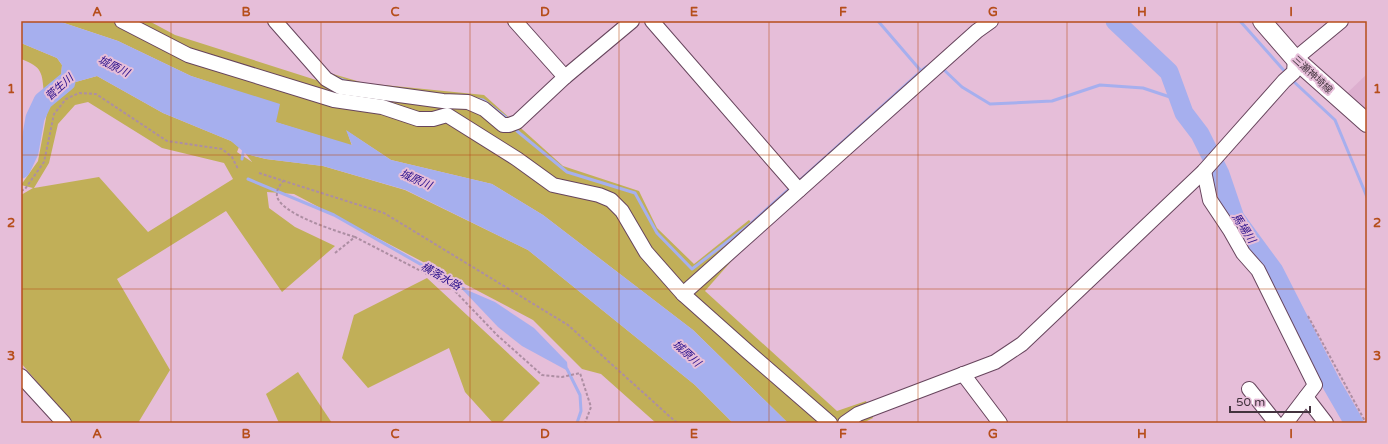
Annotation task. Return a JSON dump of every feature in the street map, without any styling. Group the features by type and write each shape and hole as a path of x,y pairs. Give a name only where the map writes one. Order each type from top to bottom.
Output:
{"main road":[{"name":"三瀬神埼線","path":"1262,21 1291,71 1367,123"}],"street":[{"path":"122,21 188,55 334,100 382,107 418,118 433,119 447,115"},
{"path":"275,21 326,79 340,87 443,101 468,102 484,109 504,125 517,122 565,77 632,21"},
{"path":"515,21 565,77"},
{"path":"652,21 799,190"},
{"path":"683,294 938,65 977,31 991,21"},
{"path":"845,423 858,414 995,362 1022,344 1204,172 1291,71 1341,21"},
{"path":"443,101 447,115 517,159 553,185 599,195 611,200 622,211 646,252 683,294 830,423"},
{"path":"1204,172 1210,200 1243,253 1258,270 1315,385 1286,423"},
{"path":"963,374 1000,423"},
{"path":"21,376 64,423"},
{"path":"1249,389 1276,423"},
{"path":"1306,397 1326,423"}],"path":[{"path":"21,191 25,189 44,162 54,114 66,99 79,93 96,94 167,141 222,149 232,157 238,169"},
{"path":"259,173 384,213 568,325 677,423"},
{"path":"284,180 278,188 277,196 279,202 285,208 307,220 355,238 450,286 497,335 542,375 562,377 580,374 591,407 585,423"},
{"path":"336,252 355,238"},
{"path":"1308,316 1366,423"}],"shaded area":[{"path":"58,21 149,21 175,35 316,80 333,74 364,83 484,95 563,166 639,191 657,228 694,264 749,220 758,231 705,291 837,411 866,401 873,418 863,423 788,423 693,330 543,215 492,184 391,160 347,131 352,146 275,122 279,105 191,76 118,41"},
{"path":"21,43 57,58 62,65 61,76 44,94 43,81 40,72 34,65 21,59"},
{"path":"1367,74 1367,116 1344,96"},
{"path":"97,76 163,113 231,141 239,147 237,152 252,162 246,154 266,159 323,166 405,190 528,250 695,385 733,423 656,423 601,374 582,369 533,320 294,194 267,192 269,208 295,227 335,246 282,292 226,211 117,279 170,370 138,423 72,423 21,363 21,195 33,188 21,185 38,161 49,102 72,83","holes":["88,102 162,148 224,163 233,179 148,232 99,177 34,188 49,163 58,124 75,105"]},
{"path":"427,278 540,383 501,423 493,423 465,392 449,348 368,388 342,358 354,315"},
{"path":"298,372 332,423 279,423 266,394"}],"water":[{"name":"城原川","path":"21,21 58,21 118,41 191,76 280,104 276,122 352,145 346,130 391,160 492,184 543,215 693,330 788,423 733,423 695,385 528,250 406,190 323,166 266,159 246,154 231,141 163,113 97,76 72,83 49,102 44,94 61,76 62,65 57,58 21,43"},
{"path":"460,287 495,302 534,328 567,362 568,371 522,346 498,327"}],"waterway":[{"path":"878,21 921,71 926,67"},
{"name":"馬場川","path":"1115,21 1169,72 1184,113 1200,134 1220,174 1235,218 1274,271 1332,385 1354,423"},
{"path":"1240,21 1287,74"},
{"path":"942,68 962,87 990,104 1052,101 1100,85 1143,88 1173,98 1184,113"},
{"path":"800,180 921,71"},
{"path":"337,78 348,82"},
{"path":"1292,80 1335,120 1367,197"},
{"name":"菅生川","path":"21,169 29,152 35,118 43,101 66,82"},
{"path":"477,99 483,100 508,119"},
{"path":"517,131 567,172 635,193 657,233 692,269 749,225 789,189"},
{"path":"242,159 244,148"},
{"name":"横落水路","path":"248,179 334,215 464,289"},
{"name":"横落水路","path":"567,369 580,395 581,411 577,423"}]}
